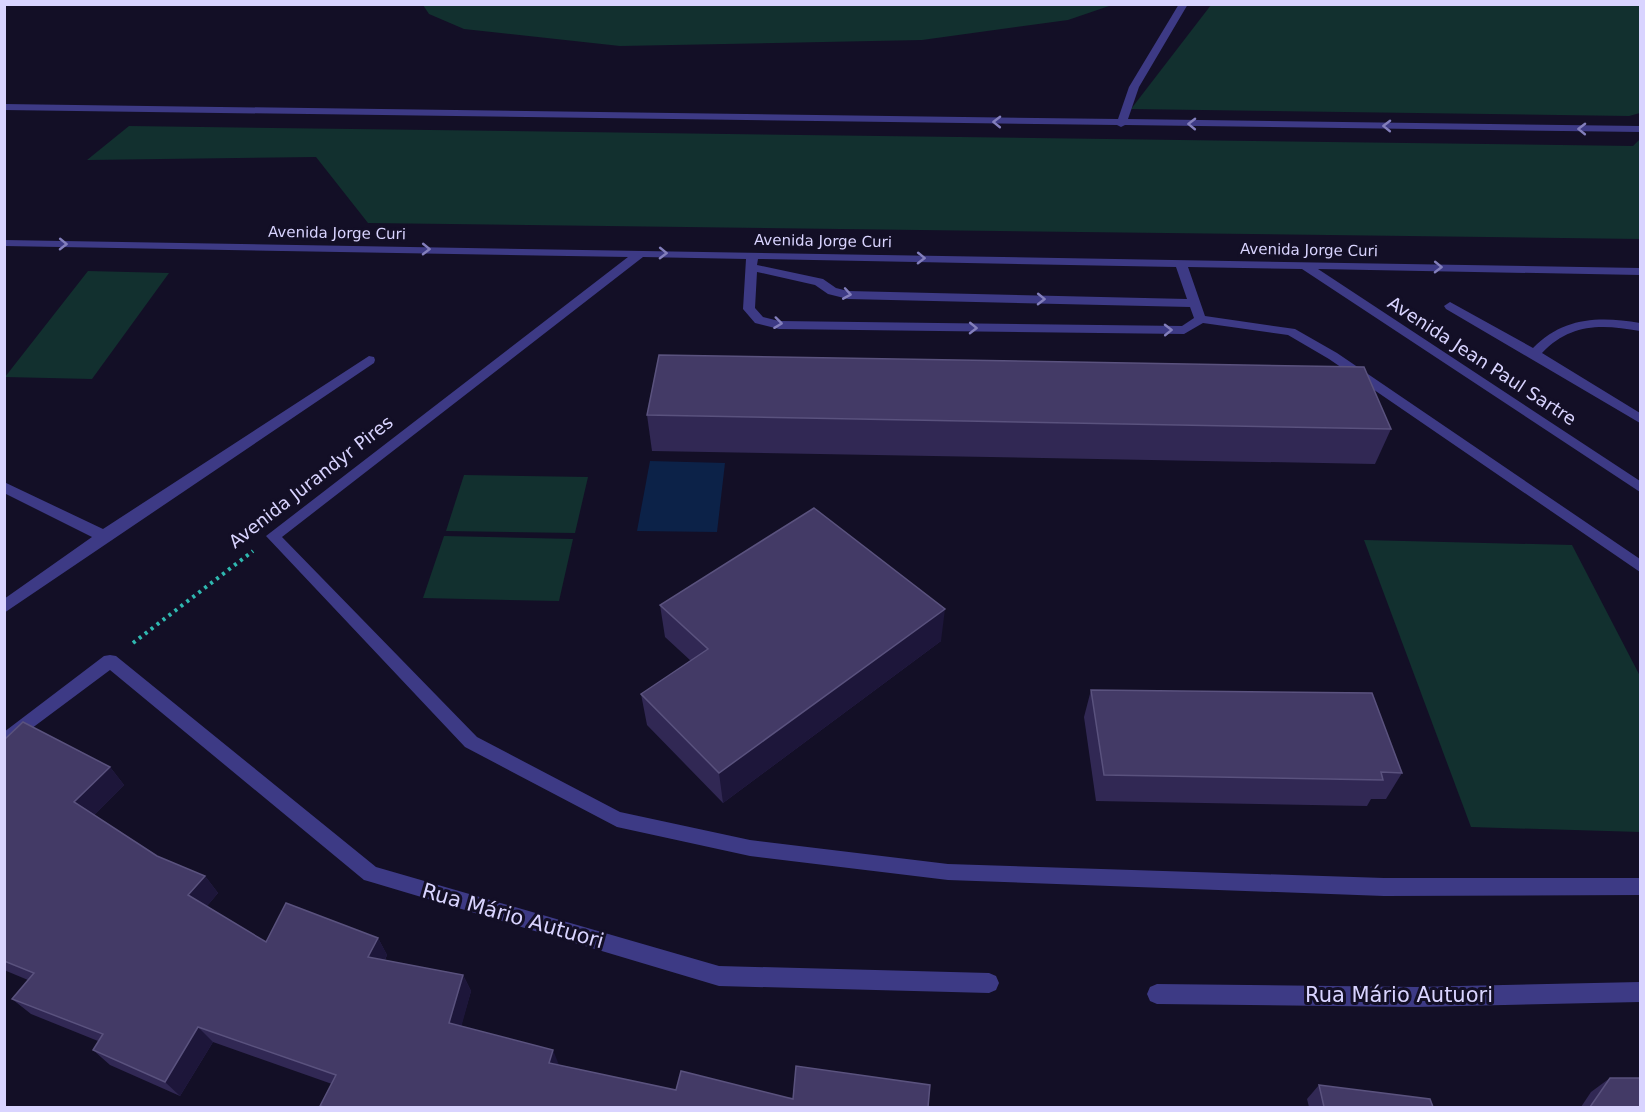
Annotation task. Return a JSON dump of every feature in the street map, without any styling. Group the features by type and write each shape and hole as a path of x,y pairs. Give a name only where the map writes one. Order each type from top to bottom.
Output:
{"street":[{"path":"1120,124 1134,87 1184,4"},
{"path":"4,107 1120,124 1641,129"},
{"name":"Avenida Jorge Curi","path":"4,243 641,253 751,261 1179,262 1641,271"},
{"name":"Avenida Jurandyr Pires","path":"273,536 641,253"},
{"path":"1193,303 848,295 832,291 819,282 751,261 749,309 759,320 779,325 1162,331 1184,330 1200,319"},
{"path":"1179,262 1200,319"},
{"name":"Avenida Jean Paul Sartre","path":"1304,265 1641,487"},
{"name":"Avenida Jean Paul Sartre","path":"1450,306 1641,419"},
{"path":"1200,319 1291,332 1333,356 1641,566"},
{"name":"Avenida Jean Paul Sartre","path":"1534,354 1547,338 1565,327 1590,322 1619,322 1641,327"},
{"path":"4,608 104,536 369,360"},
{"path":"4,487 104,536"},
{"path":"273,536 471,742 617,819 750,848 948,873 1384,887 1641,887"},
{"path":"4,742 110,661"},
{"name":"Rua Mário Autuori","path":"110,661 371,874 719,976 989,983"},
{"name":"Rua Mário Autuori","path":"1157,994 1416,996 1641,992"}],"path":[{"name":"Avenida Jurandyr Pires","path":"110,661 273,536"}],"green space":[{"path":"423,5 1112,5 1068,20 922,40 620,46 464,29 429,14"},
{"path":"1211,5 1640,5 1640,113 1629,116 1131,109"},
{"path":"129,126 1633,146 1640,139 1640,239 368,223 316,157 87,160"},
{"path":"88,271 169,273 92,379 5,377"},
{"path":"464,475 588,477 575,533 446,531"},
{"path":"444,536 573,539 559,601 423,598"},
{"path":"1364,540 1572,545 1640,676 1640,832 1471,827"}],"water":[{"path":"650,461 725,463 717,532 637,531"}],"building":[{"path":"659,355 1364,367 1391,429 647,415"},
{"path":"814,508 945,609 719,773 641,694 708,649 660,605"},
{"path":"1091,690 1372,693 1402,773 1381,772 1383,780 1104,775"},
{"path":"23,722 110,767 74,802 157,856 205,876 188,895 266,942 286,903 378,938 368,957 463,975 449,1023 553,1050 549,1063 676,1090 681,1071 793,1099 796,1066 930,1085 928,1107 324,1107 320,1106 336,1075 198,1027 165,1082 93,1050 103,1034 12,999 34,973 4,961 4,740"},
{"path":"1610,1078 1641,1078 1641,1107 1590,1107"},
{"path":"1319,1085 1430,1099 1433,1107 1324,1107"}]}
